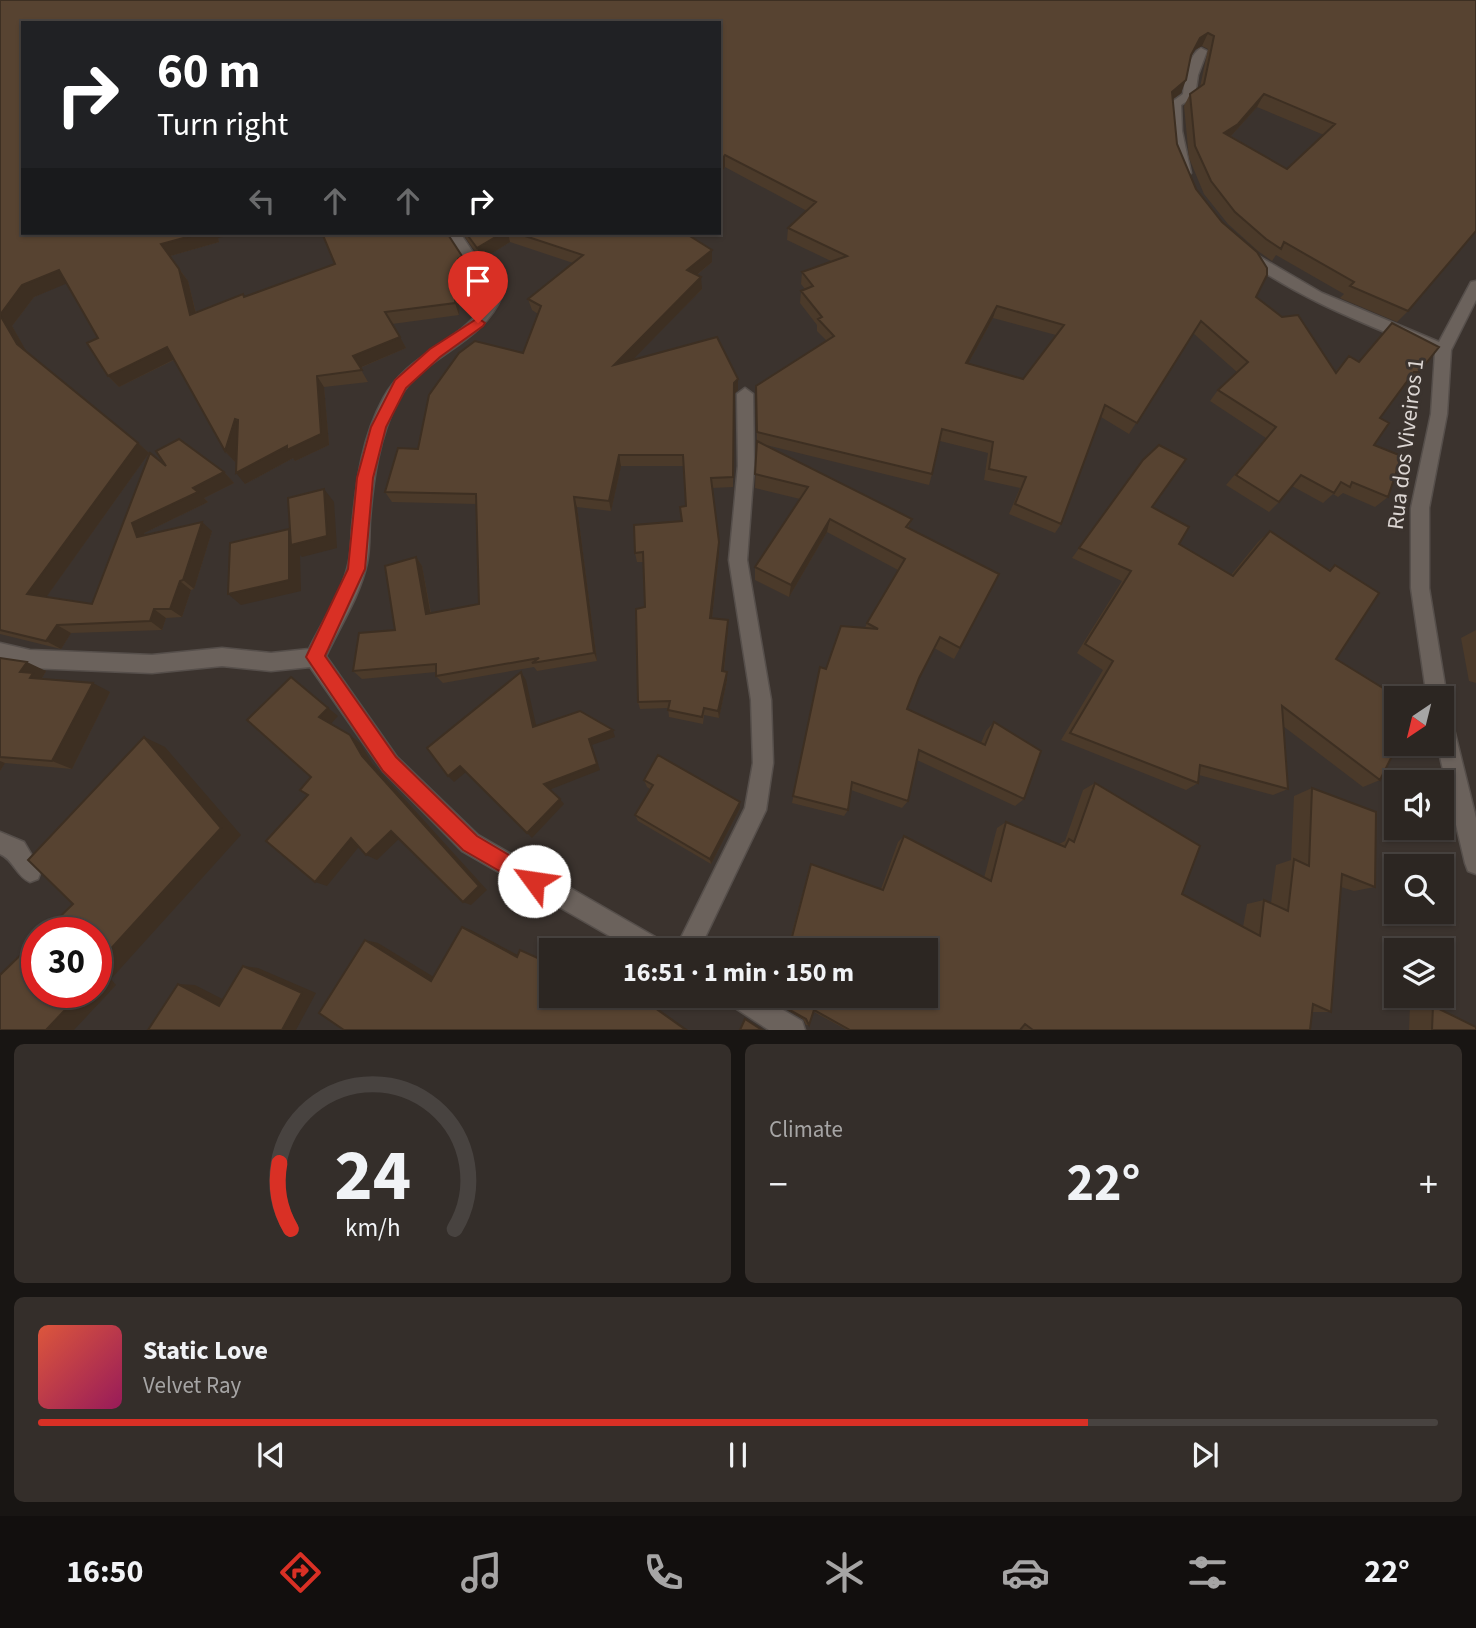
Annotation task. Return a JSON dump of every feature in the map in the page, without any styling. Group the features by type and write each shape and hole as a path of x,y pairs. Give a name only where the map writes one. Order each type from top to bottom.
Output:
{"street":[{"path":"1191,187 1182,165 1175,104 1189,96 1192,75 1201,51"},
{"path":"315,657 357,569 365,478 378,427 400,384 435,353 478,323 492,308 495,296 454,235"},
{"path":"1241,249 1260,264 1295,284 1348,310 1443,350"},
{"name":"Rua dos Viveiros 1","path":"1435,686 1420,588 1420,508 1439,414 1443,350 1476,286"},
{"path":"693,938 755,810 764,763 761,700 738,560 746,466 745,394"},
{"path":"0,652 30,659 152,664 222,657 271,662 315,657"},
{"path":"315,657 390,764 470,843 635,938"},
{"path":"1450,756 1476,863"},
{"path":"0,843 16,850 30,871"},
{"path":"757,1008 793,1030"}],"building":[{"path":"0,0 1476,0 1476,231 1408,311 1350,286 1354,282 1284,242 1281,249 1235,212 1211,181 1195,146 1190,94 1204,84 1214,36 1208,33 1200,38 1191,55 1186,80 1172,92 1177,144 1196,189 1222,222 1257,252 1267,268 1267,275 1256,297 1282,317 1298,315 1336,373 1349,356 1359,362 1392,323 1439,347 1419,372 1414,372 1380,418 1389,423 1374,445 1399,455 1400,461 1388,497 1352,482 1350,487 1341,482 1334,493 1301,475 1279,502 1236,475 1276,427 1218,390 1248,362 1201,321 1137,423 1105,405 1061,524 1015,504 1026,477 989,469 993,442 942,429 932,474 757,432 756,386 834,336 818,319 822,317 801,291 813,286 802,272 847,256 788,228 816,202 725,155 721,160 721,21 21,21 21,235 195,235 161,244 179,269 190,315 243,294 244,297 335,264 323,235 448,235 462,256 458,259 459,266 455,267 455,303 385,312 400,337 353,356 362,370 317,376 321,434 287,450 287,446 236,473 238,420 235,419 225,451 167,347 108,376 87,343 98,338 59,270 22,285 0,315","holes":["1264,94 1335,124 1287,169 1224,133 1238,124","997,306 1064,325 1023,379 966,363"]},
{"path":"467,235 499,235 477,248"},
{"path":"522,235 688,235 712,250 687,270 701,277 614,365 717,337 738,379 734,383 733,477 711,478 719,542 710,618 728,620 722,671 727,672 718,711 704,708 702,717 668,710 670,701 638,702 636,609 645,607 643,552 635,553 634,525 682,521 680,507 686,506 683,455 619,455 609,501 574,497 594,653 532,663 539,658 436,676 436,664 353,671 359,633 395,630 385,566 416,557 426,614 479,604 476,494 385,492 398,448 418,449 429,395 459,353 475,341 523,353 541,306 528,299 583,255"},
{"path":"0,315 17,344 138,443 27,594 92,604 150,453 166,466 156,451 179,439 224,472 193,488 198,492 132,523 137,537 202,522 183,580 180,581 170,609 154,609 150,621 57,625 46,641 0,630"},
{"path":"757,441 912,519 906,527 999,574 960,648 940,637 907,709 985,745 994,722 1041,751 1024,799 919,750 908,801 852,782 848,810 793,796 820,667 826,669 841,626 878,629 867,623 905,559 830,519 791,585 755,567 808,487 755,474"},
{"path":"1159,445 1186,459 1152,507 1189,527 1179,544 1233,576 1270,531 1330,571 1335,565 1379,593 1336,659 1384,689 1384,756 1392,756 1380,780 1282,706 1288,789 1200,765 1198,783 1070,733 1113,661 1085,644 1131,571 1079,548 1143,460"},
{"path":"324,489 327,536 291,545 288,498"},
{"path":"289,529 289,580 228,594 230,543"},
{"path":"0,658 27,662 20,672 33,673 30,678 93,683 52,761 0,757"},
{"path":"521,672 533,727 580,711 613,730 589,739 597,764 544,784 560,799 527,833 460,766 448,776 427,748"},
{"path":"291,677 328,708 319,717 350,735 362,756 479,886 463,902 391,831 366,855 351,838 315,882 266,841 308,795 300,790 311,777 247,720"},
{"path":"144,737 221,828 112,947 112,917 60,917 73,904 28,860"},
{"path":"658,755 740,802 710,859 635,815 653,785 644,780"},
{"path":"1095,783 1200,846 1182,894 1260,936 1264,900 1288,911 1294,859 1309,866 1312,788 1376,812 1375,887 1342,874 1331,1012 1313,1004 1310,1030 1033,1030 1025,1024 1020,1030 850,1030 814,1010 809,1025 806,1019 786,1008 938,1008 938,938 792,937 811,864 883,890 904,836 991,881 1006,822 1065,847 1069,839 1074,842"},
{"path":"462,927 517,957 520,950 539,959 539,1008 655,1008 686,1030 344,1030 319,1013 365,940 431,981"},
{"path":"21,955 21,1008 67,1008 46,1030 0,1030 0,975"},
{"path":"243,966 302,993 282,1030 148,1030 178,984 219,1006"},
{"path":"1433,1008 1476,1027 1476,1030 1432,1030"},
{"path":"745,1019 762,1030 740,1030"}],"route":[{"path":"478,323 435,353 400,384 378,427 365,478 357,569 315,657 390,764 470,843 534,881"}]}
